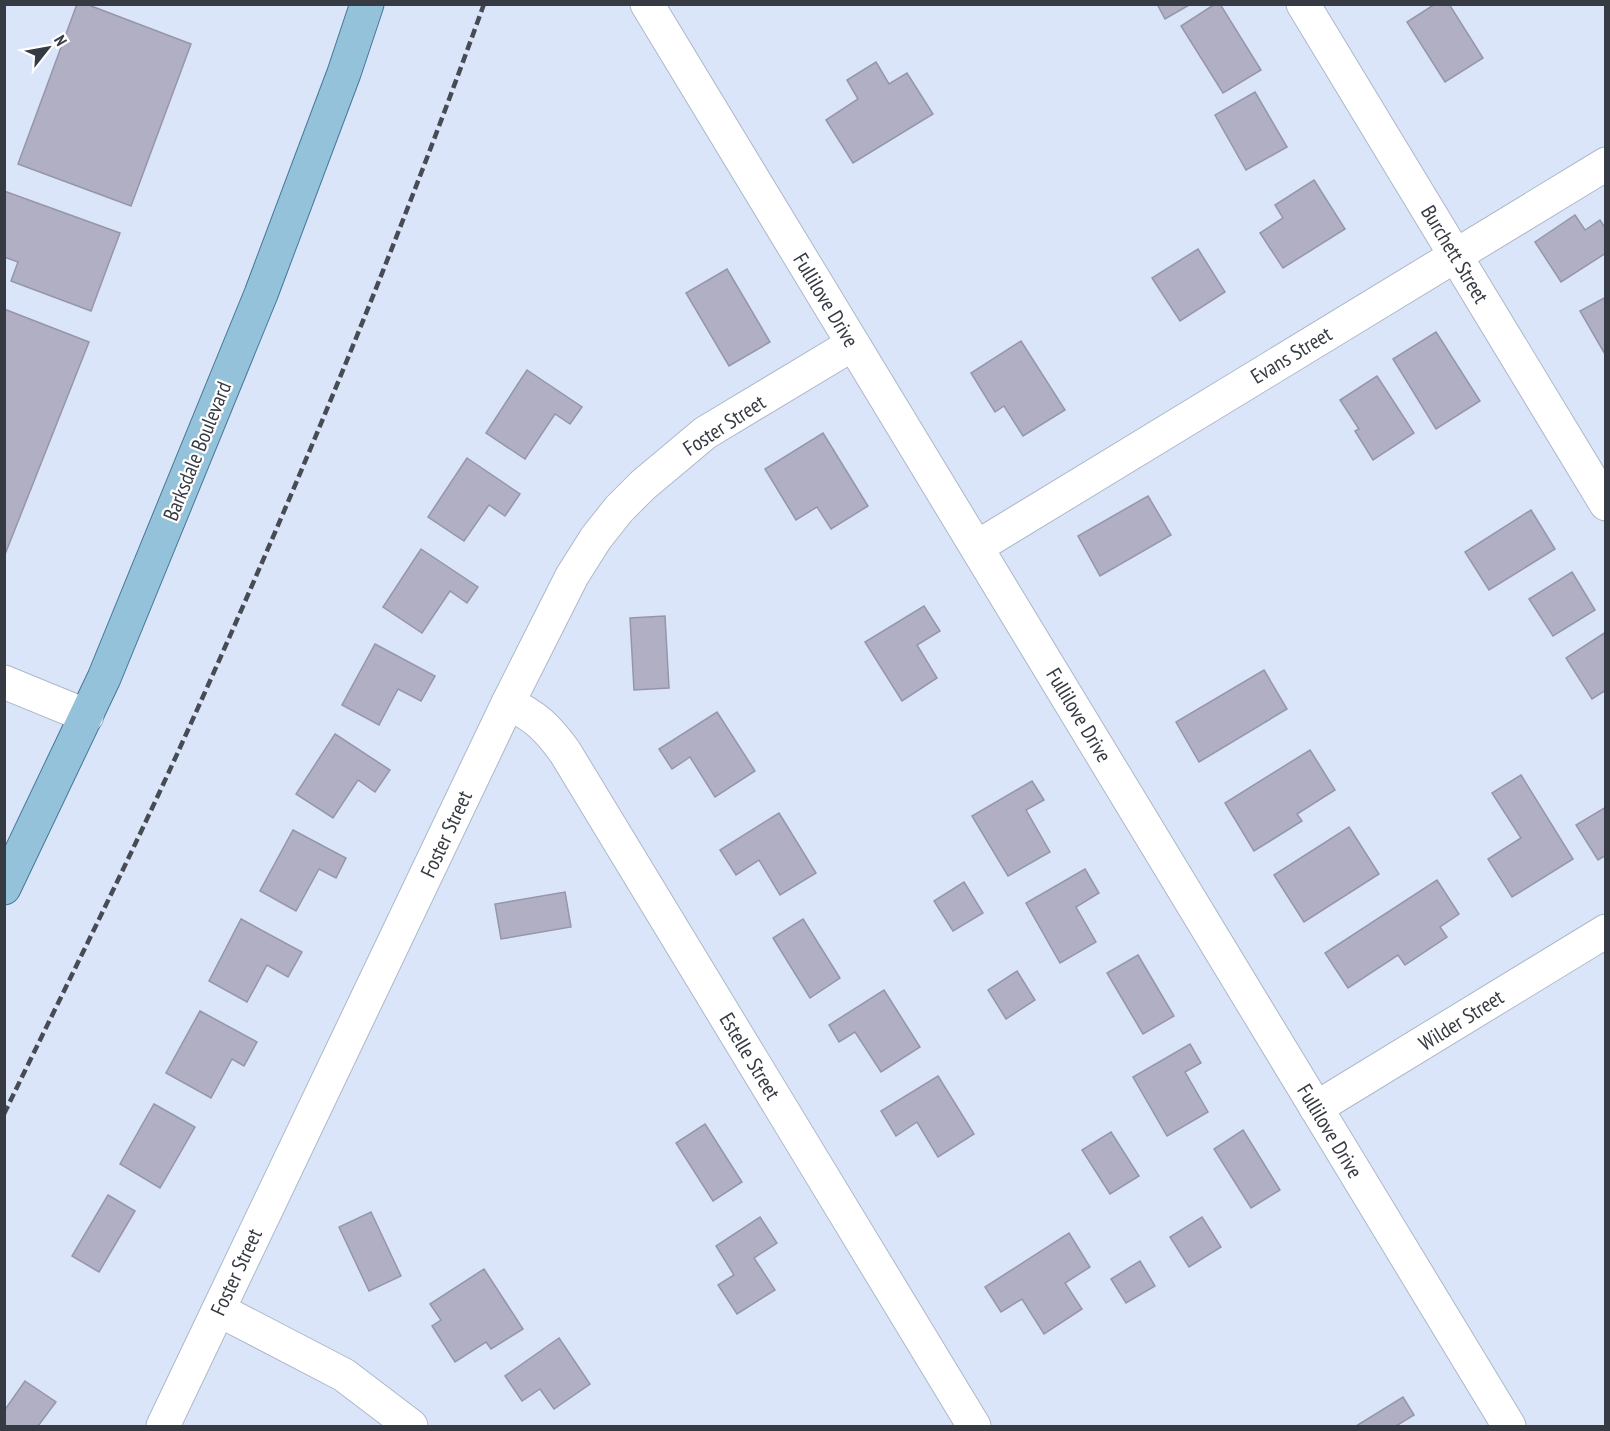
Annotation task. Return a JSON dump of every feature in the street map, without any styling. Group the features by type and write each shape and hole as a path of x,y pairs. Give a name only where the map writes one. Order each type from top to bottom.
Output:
{"main road":[{"name":"Barksdale Boulevard","path":"4,888 87,716 261,294 344,74 367,4"}],"street":[{"name":"Fullilove Drive","path":"647,4 1509,1426"},
{"name":"Burchett Street","path":"1303,4 1605,504"},
{"name":"Evans Street","path":"977,547 1605,164"},
{"name":"Foster Street","path":"163,1426 508,703 572,576 596,538 619,509 671,460 705,433 853,344"},
{"path":"4,682 87,716"},
{"name":"Estelle Street","path":"508,703 534,716 550,731 565,752 974,1426"},
{"name":"Wilder Street","path":"1316,1108 1605,931"},
{"path":"219,1310 344,1375 411,1426"}],"building":[{"path":"77,4 86,4 191,44 131,206 18,164"},
{"path":"1157,4 1191,4 1165,19"},
{"path":"1215,4 1220,4 1261,70 1223,93 1181,26"},
{"path":"1435,4 1449,4 1483,58 1445,82 1407,22"},
{"path":"876,62 889,84 907,73 933,114 853,163 826,120 858,99 847,80"},
{"path":"1255,92 1287,147 1246,170 1215,115"},
{"path":"1314,180 1345,229 1283,268 1260,233 1283,218 1275,205"},
{"path":"4,191 120,233 91,311 11,281 18,262 4,257"},
{"path":"1575,215 1585,230 1600,220 1606,229 1606,253 1561,282 1535,242"},
{"path":"1198,249 1225,292 1180,321 1152,278"},
{"path":"727,269 770,342 729,366 686,293"},
{"path":"1606,297 1606,356 1580,311"},
{"path":"4,309 89,342 4,557"},
{"path":"1436,332 1480,401 1436,429 1393,359"},
{"path":"1021,341 1065,410 1023,436 1004,406 995,412 971,373"},
{"path":"527,370 582,407 570,424 555,414 525,459 486,433"},
{"path":"1377,376 1414,433 1373,460 1355,431 1359,429 1340,400"},
{"path":"823,433 868,506 831,529 817,507 796,520 765,469"},
{"path":"467,458 520,494 505,516 489,505 464,541 428,517"},
{"path":"1148,496 1171,535 1100,576 1078,536"},
{"path":"1531,510 1555,549 1489,590 1465,552"},
{"path":"421,549 478,587 467,603 450,591 422,633 383,607"},
{"path":"1572,572 1595,610 1553,636 1529,599"},
{"path":"924,606 940,631 917,645 937,678 902,701 865,642"},
{"path":"665,616 669,688 634,690 630,618"},
{"path":"1606,632 1606,690 1592,699 1566,658"},
{"path":"375,644 435,676 421,701 398,689 379,725 342,705"},
{"path":"1264,670 1287,709 1199,762 1176,722"},
{"path":"717,712 755,771 715,797 690,757 672,769 659,749"},
{"path":"335,734 390,770 375,792 358,780 333,818 296,794"},
{"path":"1310,750 1335,790 1297,814 1302,821 1254,851 1225,803"},
{"path":"1521,775 1573,859 1512,897 1488,859 1521,838 1492,793"},
{"path":"1032,781 1044,800 1026,810 1050,852 1008,876 972,816"},
{"path":"1606,807 1606,855 1598,860 1576,825"},
{"path":"779,813 816,873 780,895 759,860 736,875 720,850"},
{"path":"1349,827 1379,874 1304,922 1274,875"},
{"path":"293,830 346,858 336,878 319,869 296,911 260,891"},
{"path":"1085,869 1099,893 1076,907 1096,942 1060,963 1026,903"},
{"path":"1437,880 1459,914 1440,927 1447,937 1405,965 1398,955 1348,988 1325,953"},
{"path":"964,882 983,913 953,931 934,901"},
{"path":"565,892 571,927 501,939 495,904"},
{"path":"241,919 302,952 288,977 267,965 247,1002 209,981"},
{"path":"803,919 840,978 810,998 773,938"},
{"path":"1138,955 1174,1016 1143,1034 1107,973"},
{"path":"1017,971 1035,1000 1006,1019 988,990"},
{"path":"884,990 920,1047 881,1072 855,1032 839,1042 829,1025"},
{"path":"200,1011 257,1042 244,1066 232,1059 211,1098 166,1073"},
{"path":"1190,1044 1201,1063 1185,1072 1208,1112 1167,1136 1133,1077"},
{"path":"938,1076 974,1134 938,1157 917,1122 896,1136 881,1111"},
{"path":"154,1104 195,1127 160,1188 120,1164"},
{"path":"705,1124 742,1182 713,1201 676,1143"},
{"path":"1243,1130 1280,1190 1251,1208 1214,1149"},
{"path":"1111,1132 1139,1176 1110,1194 1082,1150"},
{"path":"108,1195 135,1211 99,1272 72,1256"},
{"path":"371,1212 401,1276 369,1291 339,1227"},
{"path":"760,1217 777,1243 754,1258 775,1290 737,1314 718,1285 734,1275 716,1246"},
{"path":"1202,1217 1221,1247 1189,1267 1170,1237"},
{"path":"1069,1233 1090,1267 1065,1283 1082,1309 1044,1334 1022,1299 1001,1312 985,1287"},
{"path":"1140,1261 1155,1286 1126,1303 1111,1279"},
{"path":"484,1269 523,1329 491,1349 486,1342 455,1362 432,1326 441,1320 430,1304"},
{"path":"559,1338 590,1384 554,1409 540,1389 522,1401 505,1376"},
{"path":"25,1381 56,1402 38,1426 4,1426 4,1411"},
{"path":"1403,1397 1414,1415 1396,1426 1356,1426"}],"railway":[{"path":"4,1114 117,882 224,650 341,376 450,98 484,4"}]}
